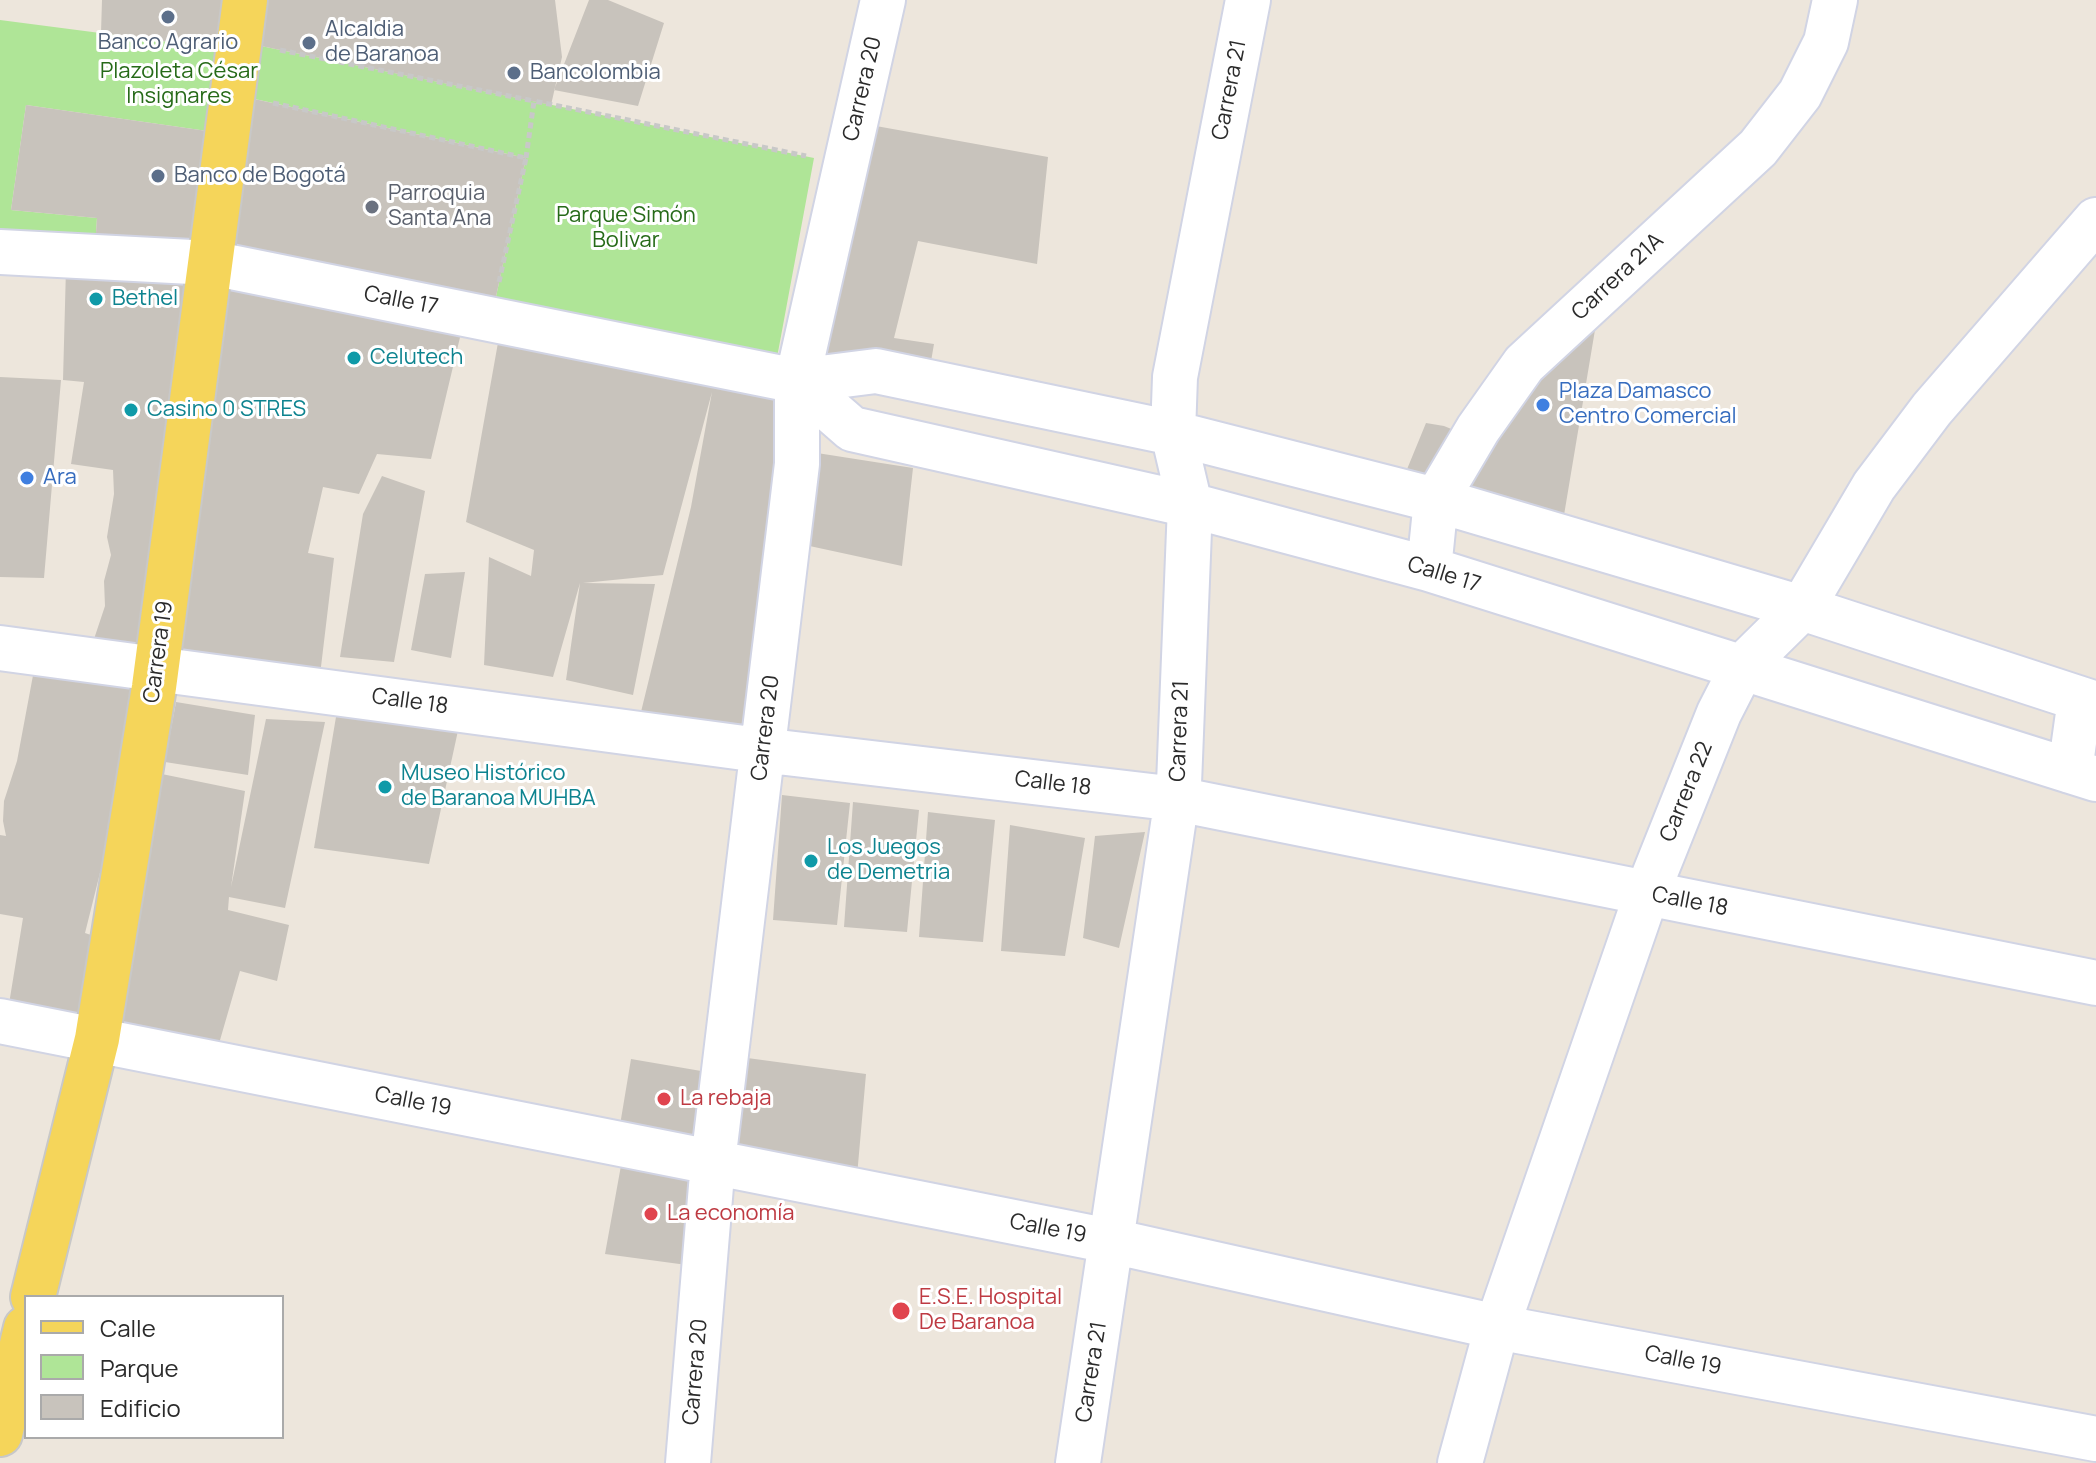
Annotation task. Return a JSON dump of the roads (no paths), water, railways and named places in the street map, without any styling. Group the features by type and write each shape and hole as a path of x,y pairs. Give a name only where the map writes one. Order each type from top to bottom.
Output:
{"main road":[{"name":"Carrera 19","path":"33,1295 97,1039 157,668 245,0"},
{"path":"0,1434 24,1336"}],"street":[{"name":"Carrera 20","path":"688,1463 713,1162 797,464 797,381 883,0"},
{"name":"Carrera 21","path":"1078,1463 1177,799 1190,505 1173,433 1175,377 1248,0"},
{"name":"Carrera 21A","path":"1429,569 1436,500 1478,429 1524,364 1758,148 1800,94 1826,42 1835,0"},
{"name":"Carrera 22","path":"1460,1463 1497,1327 1647,893 1719,713 1743,666 1802,608 1882,475 1932,409 2096,220"},
{"name":"Calle 17","path":"0,252 211,263 797,381 876,371 1173,433 1436,500 1802,608 2088,701"},
{"name":"Calle 17","path":"797,381 852,429 1190,505 1429,569 2083,775"},
{"name":"Calle 18","path":"0,648 764,750 1177,799 2096,983"},
{"path":"2083,775 2088,701"},
{"name":"Calle 19","path":"0,1021 1112,1242 1497,1327 2096,1439"}],"place":[{"name":"Banco Agrario","path":"168,17"},
{"name":"Alcaldia de Baranoa","path":"309,43"},
{"name":"Bancolombia","path":"514,73"},
{"name":"Banco de Bogotá","path":"158,176"},
{"name":"Parroquia Santa Ana","path":"372,207"},
{"name":"Bethel","path":"96,299"},
{"name":"Celutech","path":"354,358"},
{"name":"Plaza Damasco Centro Comercial","path":"1543,405"},
{"name":"Casino 0 STRES","path":"131,410"},
{"name":"Ara","path":"27,478"},
{"name":"Museo Histórico de Baranoa MUHBA","path":"385,787"},
{"name":"Los Juegos de Demetria","path":"811,861"},
{"name":"La rebaja","path":"664,1099"},
{"name":"La economía","path":"651,1214"},
{"name":"E.S.E. Hospital De Baranoa","path":"901,1311"}],"park label":[{"name":"Plazoleta César Insignares","path":"179,84"},
{"name":"Parque Simón Bolivar","path":"626,228"}]}
